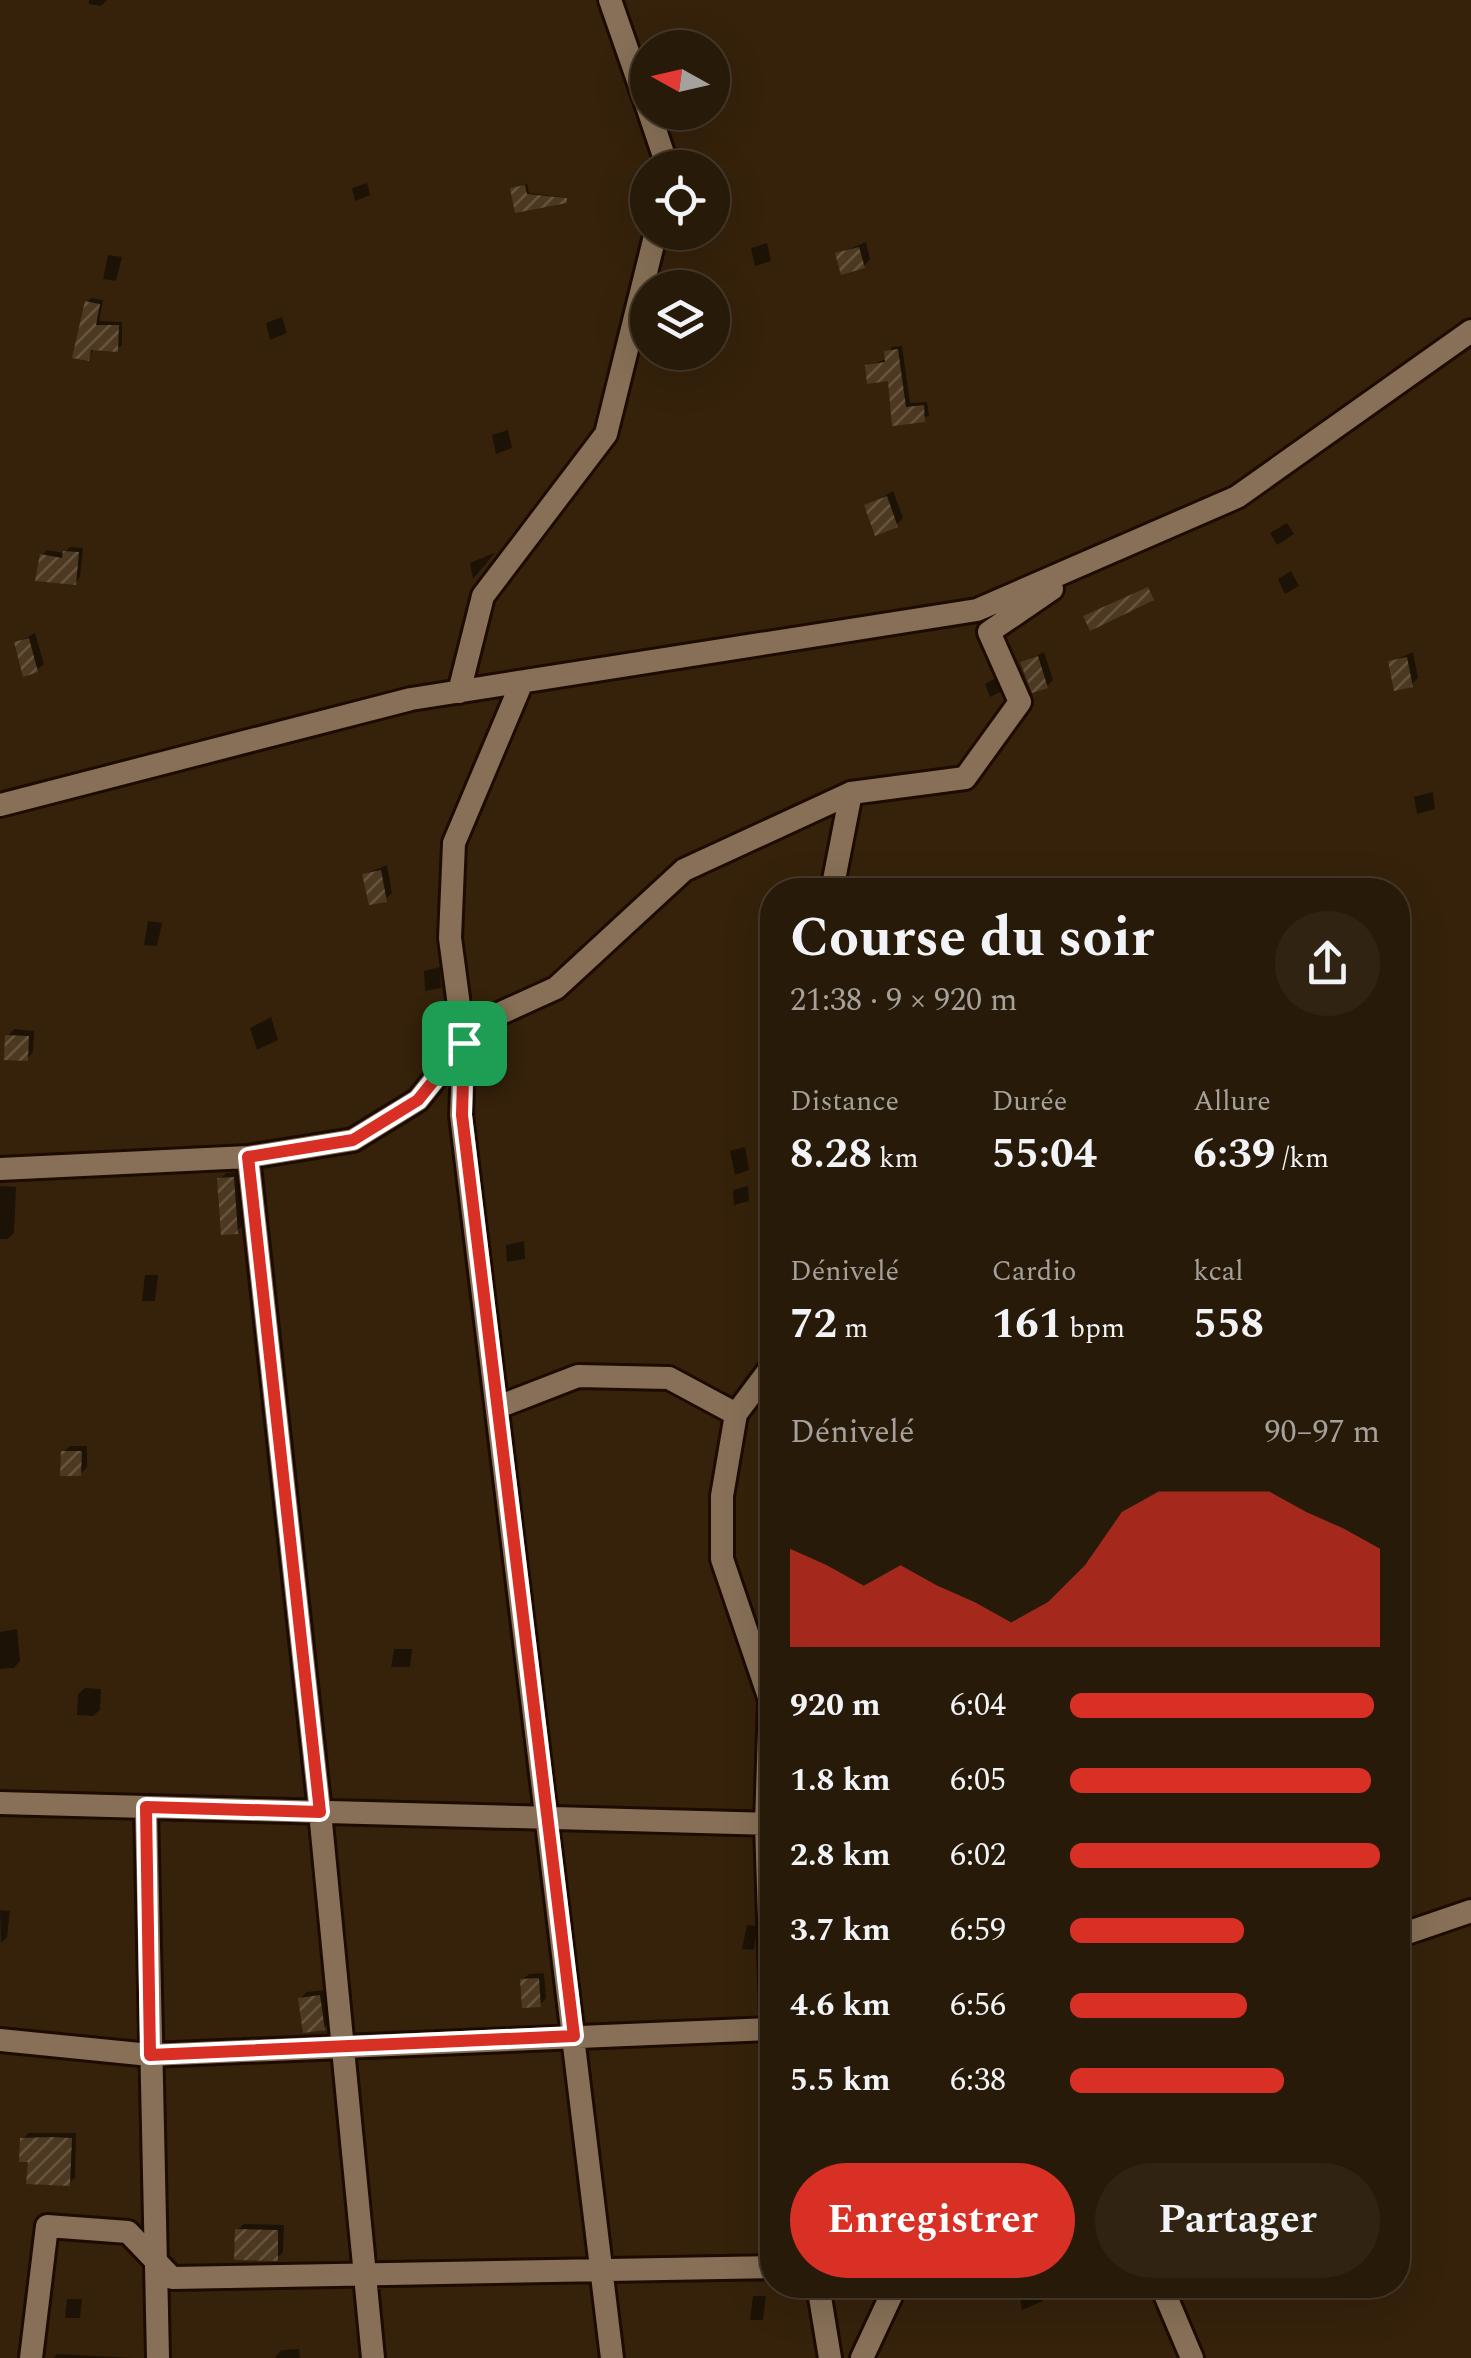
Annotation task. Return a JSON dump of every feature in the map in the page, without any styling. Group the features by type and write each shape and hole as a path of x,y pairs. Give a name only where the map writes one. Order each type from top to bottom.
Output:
{"street":[{"path":"610,0 630,58"},
{"path":"459,692 484,596 606,434 652,250"},
{"path":"0,805 411,699 978,610 1236,497 1471,331"},
{"path":"0,1168 248,1157 353,1140 418,1100 480,1023 556,988 684,870 850,794 965,778 1020,702 989,632 1100,557"},
{"path":"522,682 454,843 450,938 464,1043 462,1115 550,1818 612,2358"},
{"path":"834,878 850,794"},
{"path":"248,1157 320,1812 373,2358"},
{"path":"498,1407 578,1376 669,1378 736,1414"},
{"path":"760,1382 736,1414 722,1496 722,1559 760,1666"},
{"path":"0,1803 760,1824"},
{"path":"146,1807 158,2358"},
{"path":"1410,1932 1471,1911"},
{"path":"0,2040 150,2055 760,2029"},
{"path":"31,2358 47,2226 128,2232 172,2278 760,2267"},
{"path":"820,2298 830,2358"},
{"path":"862,2358 890,2298"},
{"path":"1167,2298 1192,2358"}],"building":[{"path":"525,185 527,194 567,198 567,203 515,213 510,188"},
{"path":"859,247 865,268 841,275 835,253"},
{"path":"85,301 100,304 96,325 119,325 118,352 91,350 89,361 72,358"},
{"path":"898,349 906,407 924,405 925,422 892,426 888,381 867,384 865,365 885,362 884,351"},
{"path":"887,496 898,527 875,536 864,505"},
{"path":"63,551 79,552 76,585 35,581 40,554 62,558"},
{"path":"1148,587 1154,600 1090,631 1083,616"},
{"path":"29,638 38,672 23,677 14,642"},
{"path":"1038,656 1048,688 1032,693 1020,662"},
{"path":"1407,657 1413,687 1394,691 1388,661"},
{"path":"381,870 387,902 369,905 362,874"},
{"path":"5,1035 29,1036 28,1061 4,1060"},
{"path":"234,1177 238,1234 221,1235 217,1178"},
{"path":"61,1451 82,1451 81,1476 60,1476"},
{"path":"539,1978 541,2007 522,2008 520,1979"},
{"path":"320,1995 325,2030 303,2033 298,1998"},
{"path":"20,2138 72,2138 70,2186 26,2184 28,2162 19,2162"},
{"path":"235,2229 278,2230 278,2261 234,2260"}],"route":[{"path":"464,1043 462,1115 574,2036 150,2055 146,1807 320,1812 248,1157 353,1140 418,1100 464,1043"}]}
